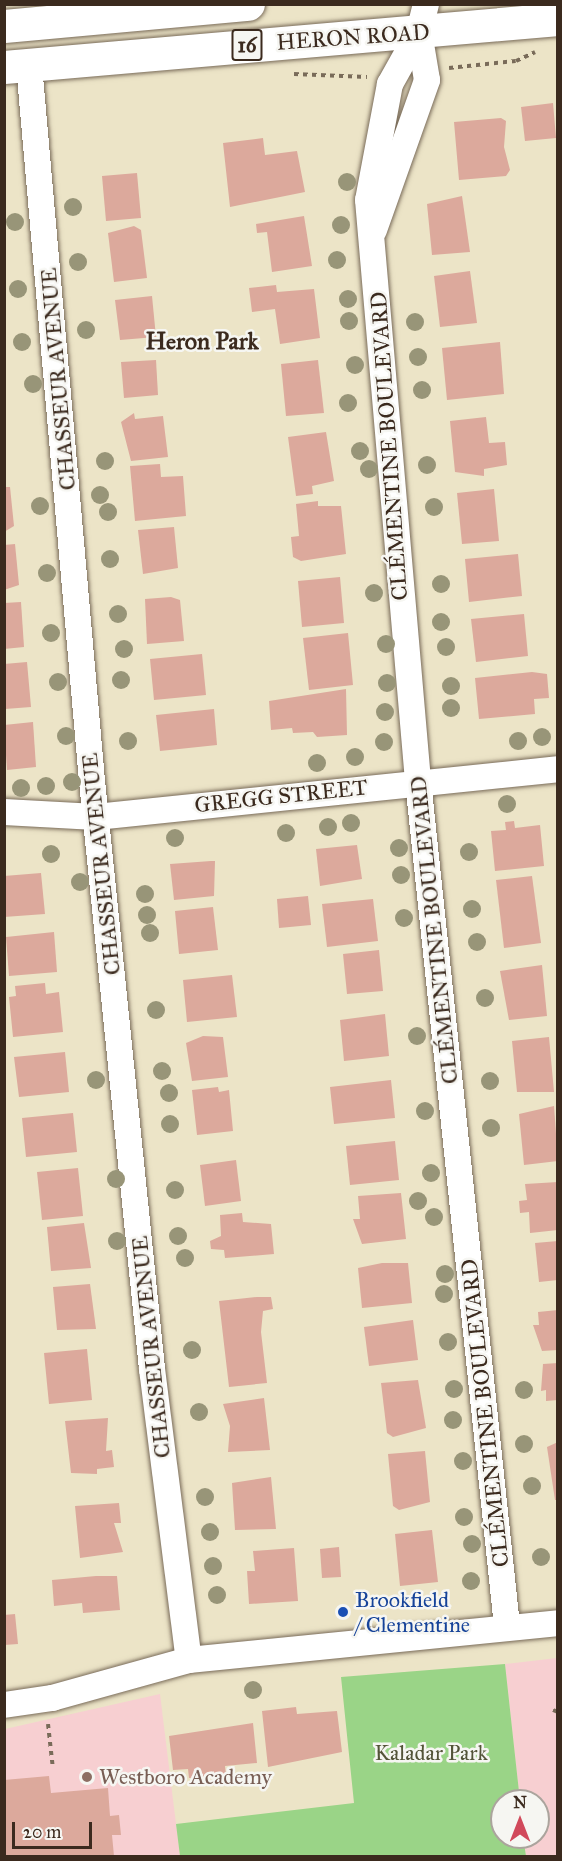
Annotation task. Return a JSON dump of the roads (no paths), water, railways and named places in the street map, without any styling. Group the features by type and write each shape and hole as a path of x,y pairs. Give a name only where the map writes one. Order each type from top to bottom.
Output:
{"main road":[{"name":"16","path":"4,26 248,4"},
{"name":"HERON ROAD","path":"17,66 422,18 558,19"}],"street":[{"name":"CLÉMENTINE BOULEVARD","path":"422,18 427,80 374,232 417,781 507,1626"},
{"name":"CHASSEUR AVENUE","path":"17,66 152,1369 189,1660"},
{"name":"GREGG STREET","path":"4,812 96,817 417,781 558,769"},
{"path":"4,1705 44,1700 189,1660 507,1626 558,1623"}],"place":[{"name":"Brookfield / Clementine","path":"343,1612"},
{"name":"Westboro Academy","path":"87,1777"}],"district":[{"name":"Heron Park","path":"202,342"}],"park label":[{"name":"Kaladar Park","path":"431,1753"}]}
